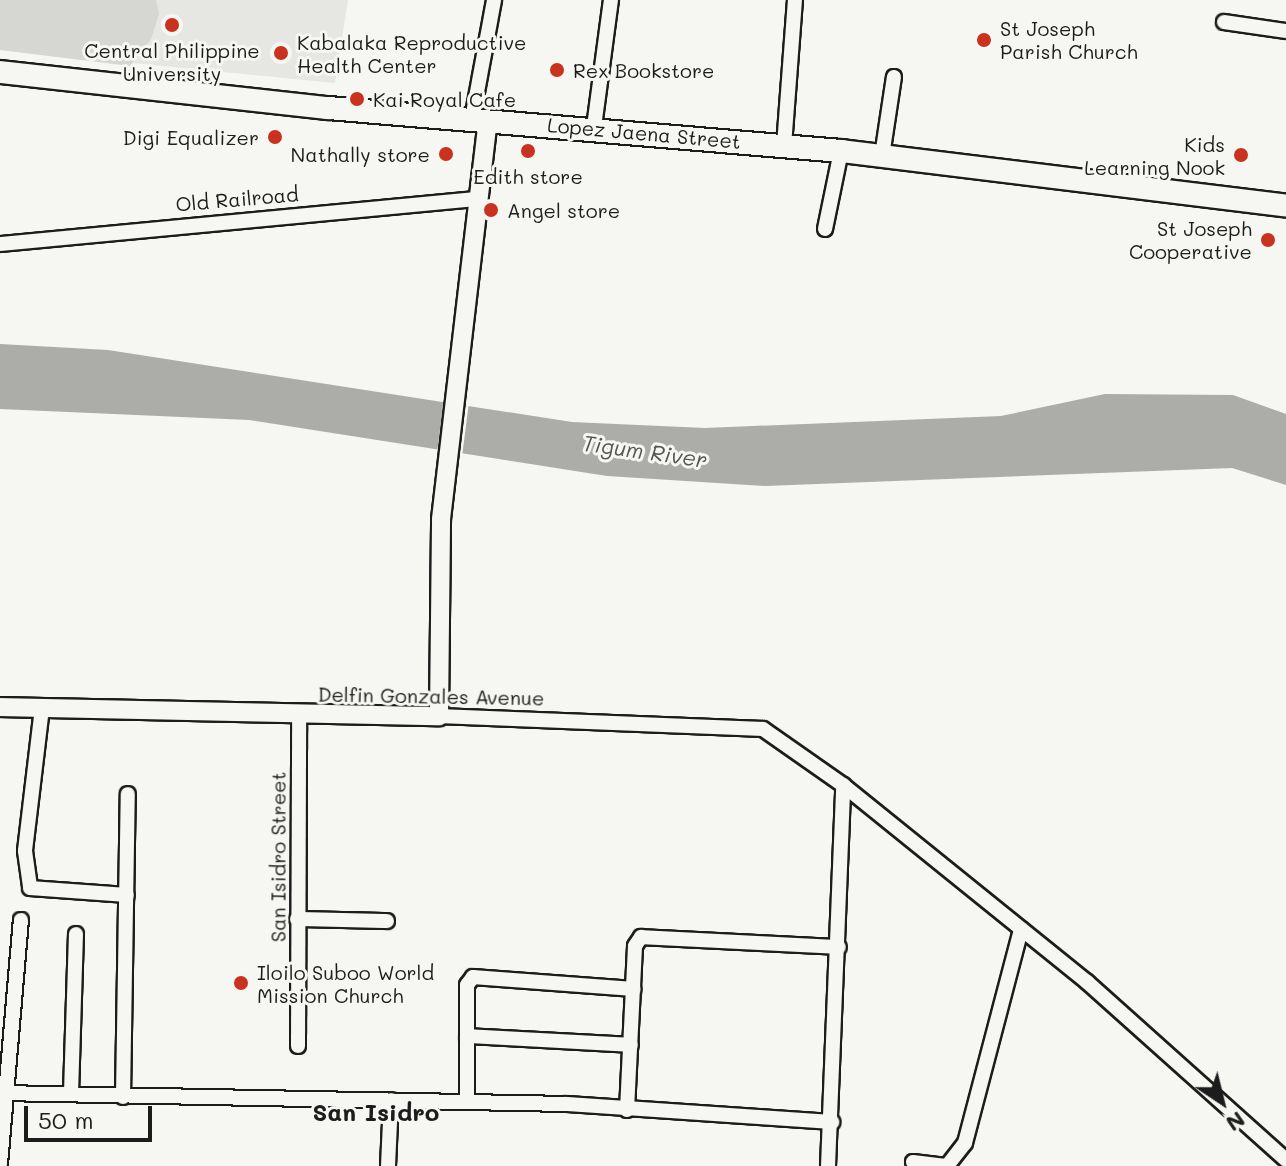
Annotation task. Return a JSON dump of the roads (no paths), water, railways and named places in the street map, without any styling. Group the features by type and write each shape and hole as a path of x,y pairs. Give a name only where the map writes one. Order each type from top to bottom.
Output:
{"main road":[{"name":"Lopez Jaena Street","path":"0,72 841,151 1286,206"}],"street":[{"path":"439,716 441,519 477,199 480,119 494,0"},
{"path":"594,127 611,0"},
{"path":"784,146 795,0"},
{"path":"1224,22 1286,31"},
{"path":"882,156 894,77"},
{"path":"825,229 841,151"},
{"name":"Old Railroad","path":"0,244 477,199"},
{"name":"Delfin Gonzales Avenue","path":"0,707 439,716 763,729 843,785 1021,929 1286,1160"},
{"path":"42,708 25,851 30,888 127,895"},
{"name":"San Isidro Street","path":"298,1046 299,715"},
{"path":"828,1166 843,785"},
{"path":"123,1097 128,794"},
{"path":"297,919 387,921"},
{"path":"0,1164 21,920"},
{"path":"913,1162 947,1166 965,1143 1021,929"},
{"path":"71,1093 76,934"},
{"path":"627,1110 635,946 641,937 839,947"},
{"path":"467,1100 467,985 473,977 634,989"},
{"path":"467,1036 631,1045"},
{"path":"4,1093 467,1100 832,1122"},
{"path":"388,1166 391,1100"}],"water":[{"name":"Tigum River","path":"0,344 108,350 572,422 705,428 1001,416 1105,394 1233,395 1286,414 1286,485 1232,468 765,486 607,476 249,420 0,409"}],"place":[{"name":"Central Philippine University","path":"172,25"},
{"name":"St Joseph Parish Church","path":"984,40"},
{"name":"Kabalaka Reproductive Health Center","path":"281,53"},
{"name":"Rex Bookstore","path":"557,70"},
{"name":"Kai Royal Cafe","path":"357,99"},
{"name":"Digi Equalizer","path":"275,137"},
{"name":"Edith store","path":"528,151"},
{"name":"Nathally store","path":"446,154"},
{"name":"Kids Learning Nook","path":"1241,155"},
{"name":"Angel store","path":"491,210"},
{"name":"St Joseph Cooperative","path":"1268,240"},
{"name":"Iloilo Suboo World Mission Church","path":"241,983"}],"district":[{"name":"San Isidro","path":"376,1112"}]}
